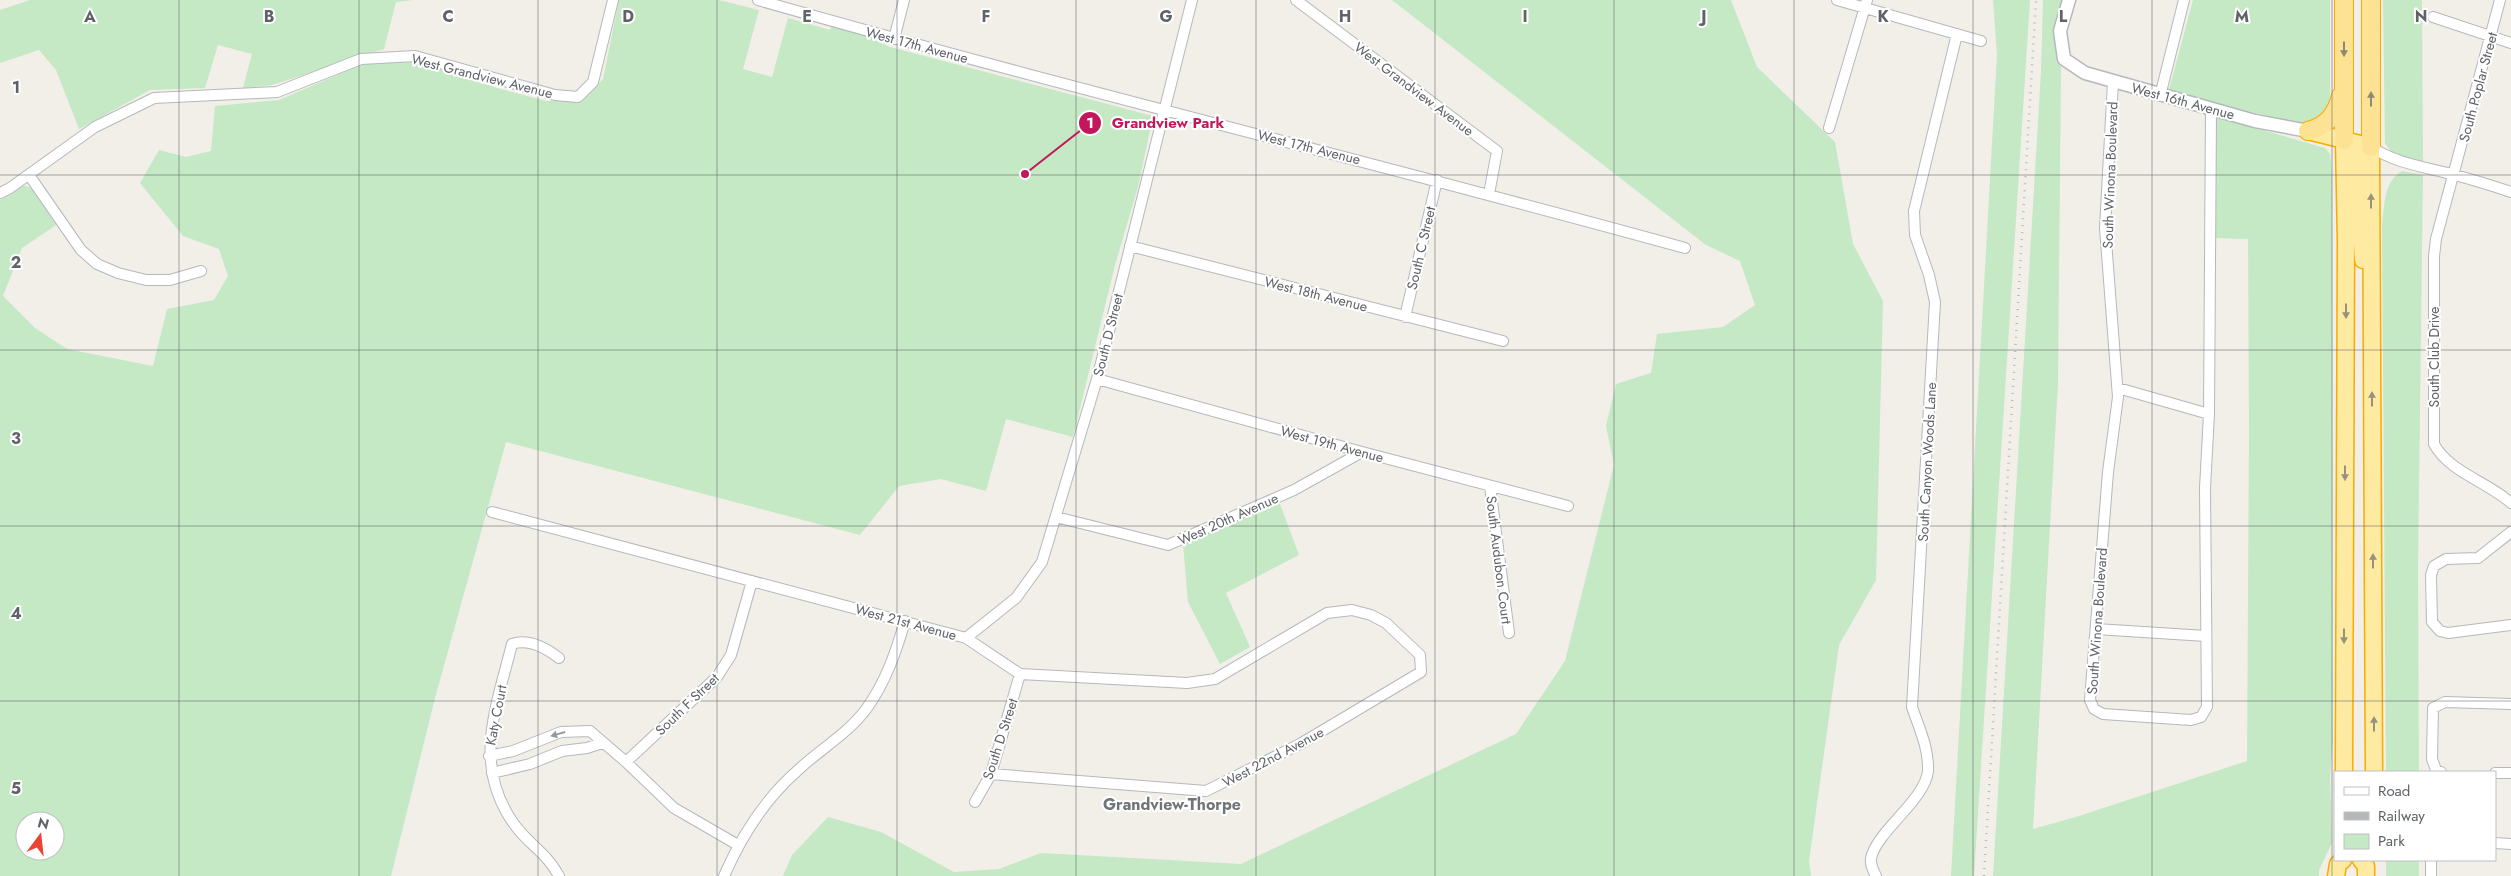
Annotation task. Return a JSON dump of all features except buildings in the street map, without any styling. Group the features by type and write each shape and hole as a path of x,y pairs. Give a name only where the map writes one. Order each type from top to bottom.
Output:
{"highway":[{"path":"2344,0 2344,84 2357,143 2372,284 2374,771"},
{"path":"2344,771 2346,280 2371,0"},
{"path":"2308,131 2326,124 2335,113 2344,84"},
{"path":"2308,131 2357,143"},
{"path":"2308,131 2332,141 2336,146 2337,255 2346,280"},
{"path":"2336,876 2338,864 2342,861"},
{"path":"2344,861 2346,876"},
{"path":"2362,861 2366,866 2366,876"},
{"path":"2374,861 2374,876"}],"street":[{"name":"West Grandview Avenue","path":"0,193 30,175 96,127 154,98 277,92 362,59 415,56 555,95 578,97 593,82 613,0"},
{"name":"West 17th Avenue","path":"758,0 894,39 1437,180 1685,248"},
{"path":"894,39 904,0"},
{"name":"South D Street","path":"966,638 1016,598 1032,579 1042,562 1097,378 1192,0"},
{"name":"West Grandview Avenue","path":"1296,0 1497,151 1489,194"},
{"path":"1837,0 1866,4 1981,41"},
{"name":"West 16th Avenue","path":"2069,0 2060,31 2064,59 2085,73 2160,96 2308,131"},
{"path":"2160,96 2184,0"},
{"name":"South Poplar Street","path":"2455,175 2500,0"},
{"path":"1829,128 1866,4"},
{"path":"2433,17 2490,38 2511,43"},
{"name":"South Canyon Woods Lane","path":"1876,876 1871,865 1875,848 1924,786 1928,772 1927,751 1912,707 1935,302 1929,275 1915,235 1914,212 1957,34"},
{"name":"South Winona Boulevard","path":"2113,82 2105,228 2118,388 2096,628 2092,705 2098,712 2192,720 2201,717 2207,707 2205,488 2209,414 2211,109"},
{"path":"2357,143 2385,156 2511,192"},
{"path":"30,175 82,250 97,264 118,274 146,280 170,280 201,271"},
{"name":"South Club Drive","path":"2455,175 2436,239 2434,256 2434,444 2447,462 2499,492 2511,503"},
{"name":"South C Street","path":"1405,317 1437,180"},
{"name":"West 18th Avenue","path":"1130,246 1503,341"},
{"name":"West 19th Avenue","path":"1097,378 1362,452 1568,506"},
{"path":"2118,388 2209,414"},
{"name":"West 20th Avenue","path":"1056,517 1168,545 1294,490 1362,452"},
{"name":"South Audubon Court","path":"1490,486 1509,633"},
{"name":"West 21st Avenue","path":"492,512 966,638 1020,674"},
{"path":"2511,532 2478,558 2446,559 2434,566 2431,575 2432,622 2440,631 2448,633 2511,625"},
{"name":"South F Street","path":"626,762 717,677 731,655 752,580"},
{"name":"West 22nd Avenue","path":"991,774 1206,791 1300,744 1421,672 1420,655 1386,623 1371,614 1352,610 1327,612 1215,679 1187,683 1020,674"},
{"path":"724,876 738,845 765,804 796,771 845,733 867,708 891,668 905,621"},
{"path":"2096,628 2206,636"},
{"name":"Katy Court","path":"559,658 538,645 525,642 512,644 491,728 489,756 502,807 518,830 550,860 559,876"},
{"name":"South D Street","path":"975,802 991,774 1020,674"},
{"path":"2438,771 2432,759 2434,708 2445,702 2511,704"},
{"path":"489,756 514,751 573,730 590,731 674,808 738,845"},
{"path":"492,773 530,764 562,750 587,748 602,742"},
{"path":"2496,773 2511,773"},
{"path":"2496,844 2511,844"},
{"path":"2431,861 2431,876"}],"green space":[{"path":"30,0 413,0 396,2 384,49 272,85 243,88 252,54 218,45 205,88 150,90 79,129 56,70 39,50 0,63 0,10"},
{"path":"619,0 719,0 759,10 743,69 772,77 788,18 830,30 832,21 890,47 1153,116 1138,187 1115,265 1073,437 1006,419 986,491 941,479 899,486 860,535 506,442 435,698 391,876 0,876 0,200 23,185 31,188 56,225 22,248 3,296 35,328 67,349 153,366 167,309 214,300 228,276 219,249 183,236 140,183 159,150 186,157 211,151 215,106 279,100 365,63 419,62 497,88 546,101 572,101 589,95 603,79"},
{"path":"1392,0 1731,0 1757,67 1835,142 1853,244 1883,301 1876,580 1839,645 1809,861 1811,876 783,876 792,855 828,817 881,832 954,872 999,869 1041,853 1241,864 1516,734 1565,661 1614,465 1606,426 1616,384 1651,373 1657,334 1723,327 1755,305 1740,261 1706,245"},
{"path":"1993,0 2030,0 1974,876 1951,876 1997,54"},
{"path":"2043,0 2062,0 2056,22 2058,63 2061,67 2058,383 2033,829 2079,816 2247,761 2248,239 2214,238 2214,116 2325,148 2330,154 2332,172 2333,741 2330,775 2332,843 2319,870 2319,876 1993,876 2041,71"},
{"path":"2193,0 2330,0 2330,105 2317,122 2304,125 2293,123 2169,90"},
{"path":"2383,0 2422,0 2423,163 2397,155 2385,143"},
{"path":"2402,171 2423,175 2418,568 2419,771 2386,771 2382,225 2388,188"},
{"path":"1280,504 1299,555 1226,593 1250,647 1220,664 1188,602 1183,544"},
{"path":"2386,861 2419,861 2419,876 2386,876"}],"railway":[{"path":"1984,876 2036,0"}],"place":[{"name":"Grandview Park","path":"1025,174"}],"district":[{"name":"Grandview-Thorpe","path":"1172,804"}]}
